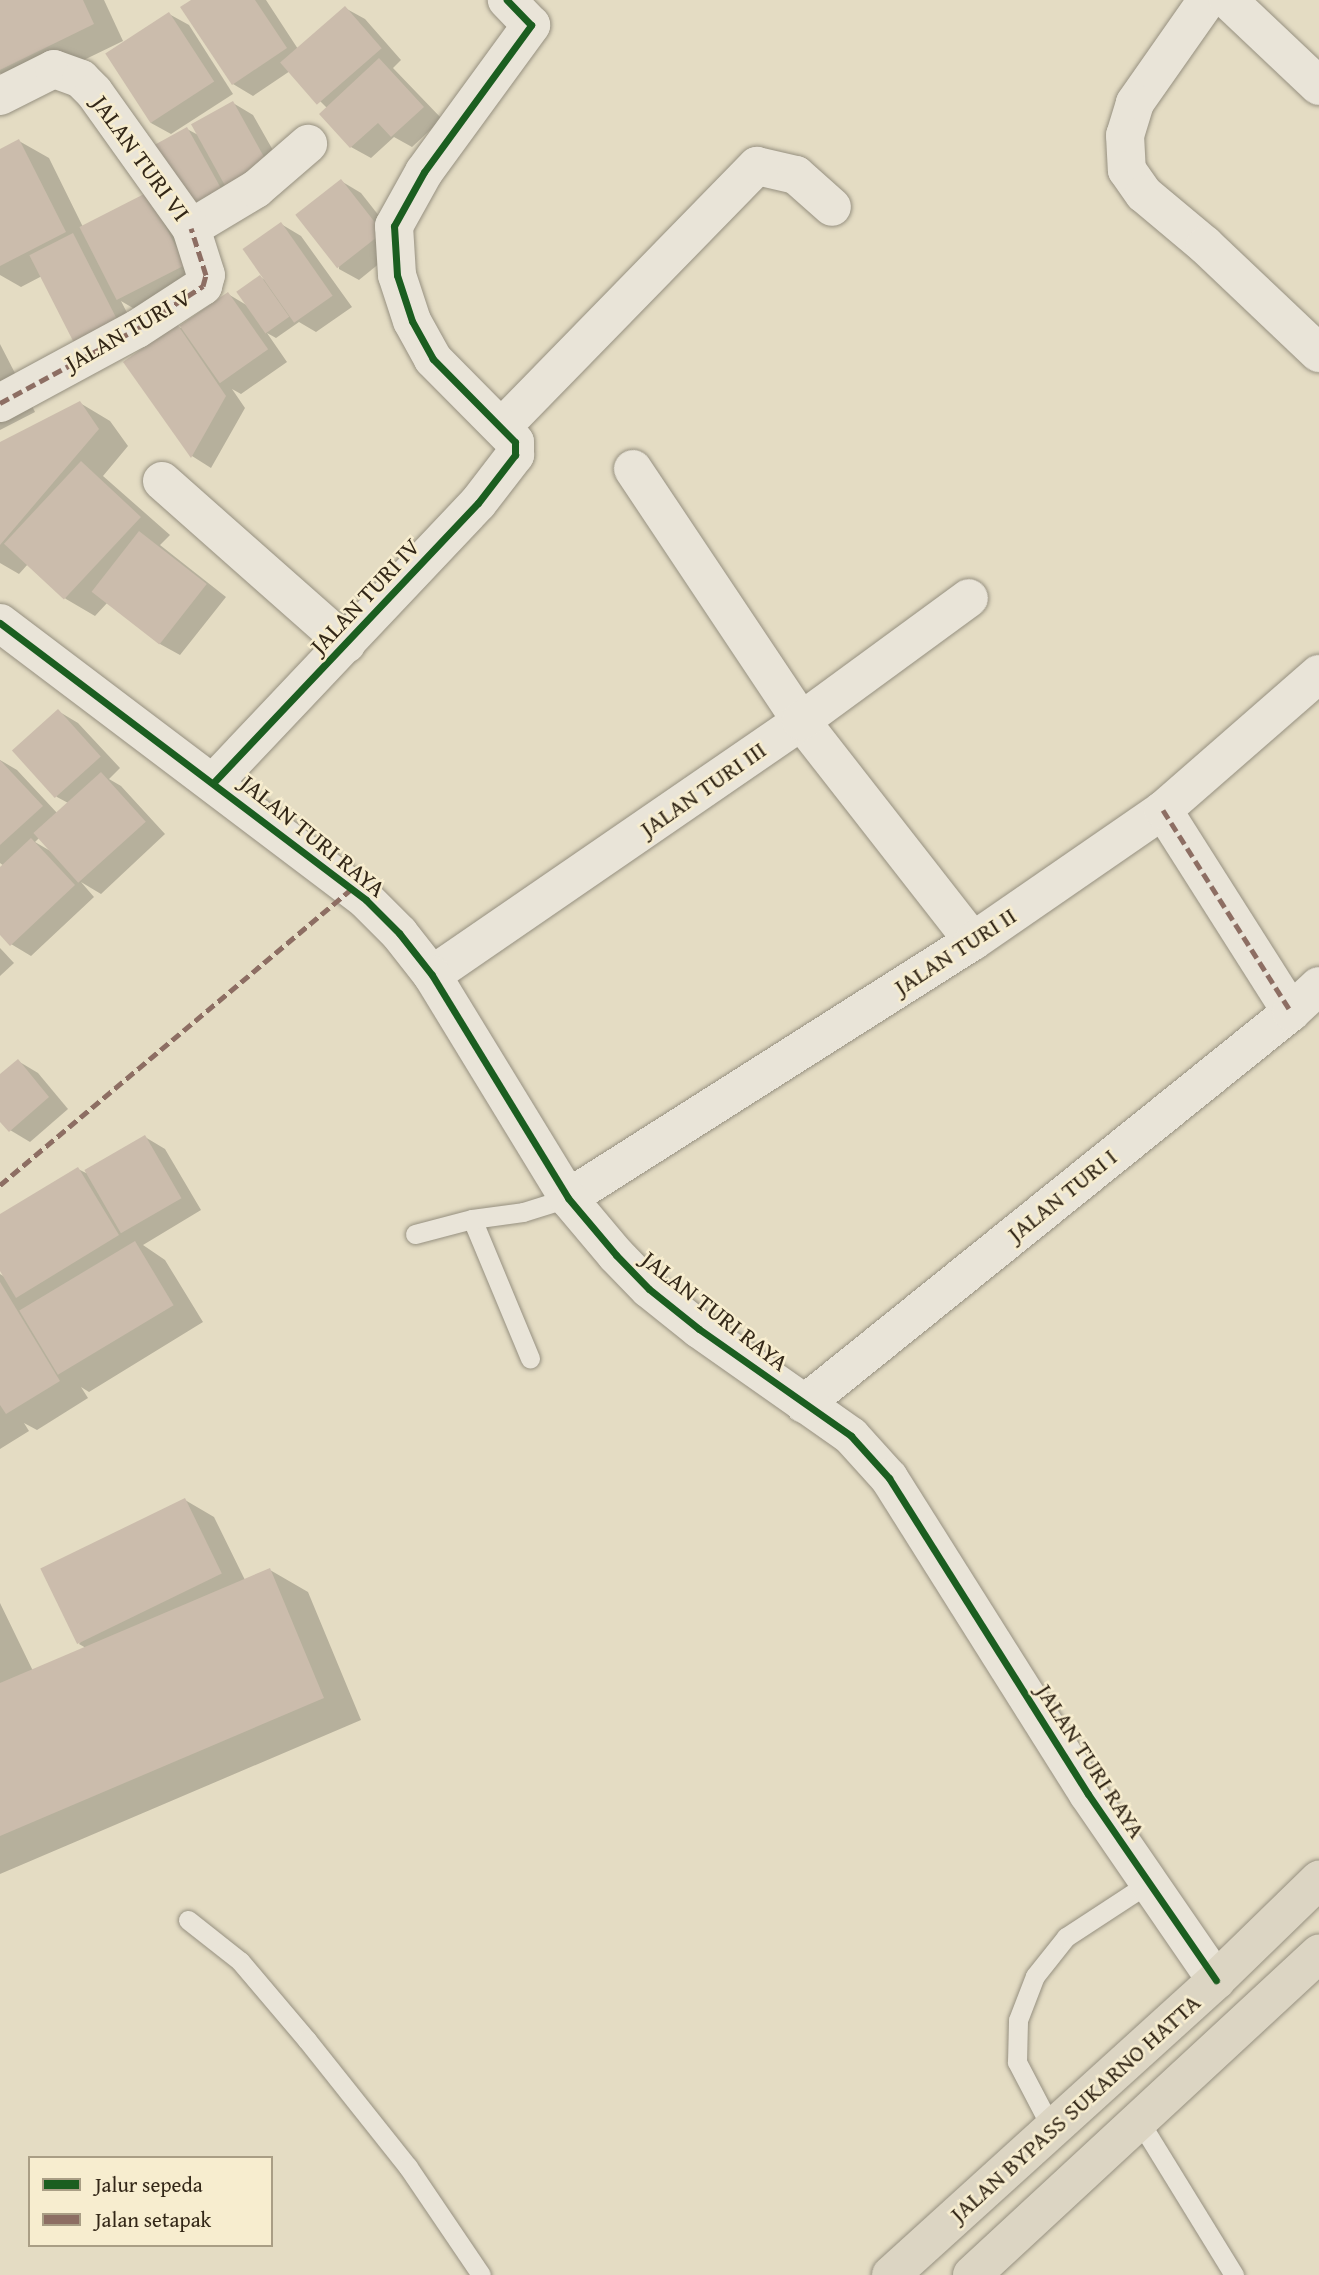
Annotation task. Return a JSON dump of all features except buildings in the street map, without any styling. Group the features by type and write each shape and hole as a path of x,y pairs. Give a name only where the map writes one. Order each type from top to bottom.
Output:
{"highway":[{"name":"JALAN BYPASS SUKARNO HATTA","path":"891,2275 1216,1980 1319,1880"},
{"path":"972,2275 1319,1954"}],"street":[{"path":"507,0 531,25 424,172 394,226 397,275 412,321 433,359 502,427 757,166 796,175 832,207"},
{"path":"1319,86 1205,3 1135,103 1125,135 1127,170 1144,194 1205,245 1319,353"},
{"name":"JALAN TURI VI","path":"0,96 54,69 81,79 94,92 191,229 256,189 308,144"},
{"name":"JALAN TURI V","path":"0,403 137,329 203,286 206,275 191,229"},
{"name":"JALAN TURI IV","path":"214,782 478,503 515,455 516,442 502,427"},
{"path":"633,469 801,721 973,941"},
{"path":"162,481 346,644"},
{"name":"JALAN TURI III","path":"432,975 801,721 969,598"},
{"name":"JALAN TURI RAYA","path":"0,623 214,782 366,900 399,933 432,975 568,1198 616,1255 649,1290 851,1436 889,1478 1147,1884 1216,1980"},
{"name":"JALAN TURI II","path":"568,1198 973,941 1163,810 1319,674"},
{"path":"1163,810 1292,1012"},
{"name":"JALAN TURI I","path":"804,1404 1292,1012 1319,986"}],"lane":[{"path":"415,1234 472,1219 523,1212 568,1198"},
{"path":"472,1219 530,1358"},
{"path":"1052,2129 1017,2062 1018,2020 1035,1976 1066,1937 1147,1884"},
{"path":"188,1920 240,1961 307,2040 408,2167 481,2275"},
{"path":"1140,2122 1234,2275"}],"marked path":[{"path":"0,403 137,329 203,286 206,275 191,228"},
{"path":"1163,810 1291,1012"},
{"path":"0,1185 352,889"}],"cycle path":[{"path":"214,782 478,503 515,455 515,442 433,359 412,321 397,275 394,226 424,172 531,25 507,0"},
{"path":"0,623 366,900 399,933 432,975 568,1198 616,1255 649,1289 699,1329 851,1436 889,1478 1088,1794 1216,1980"}]}
